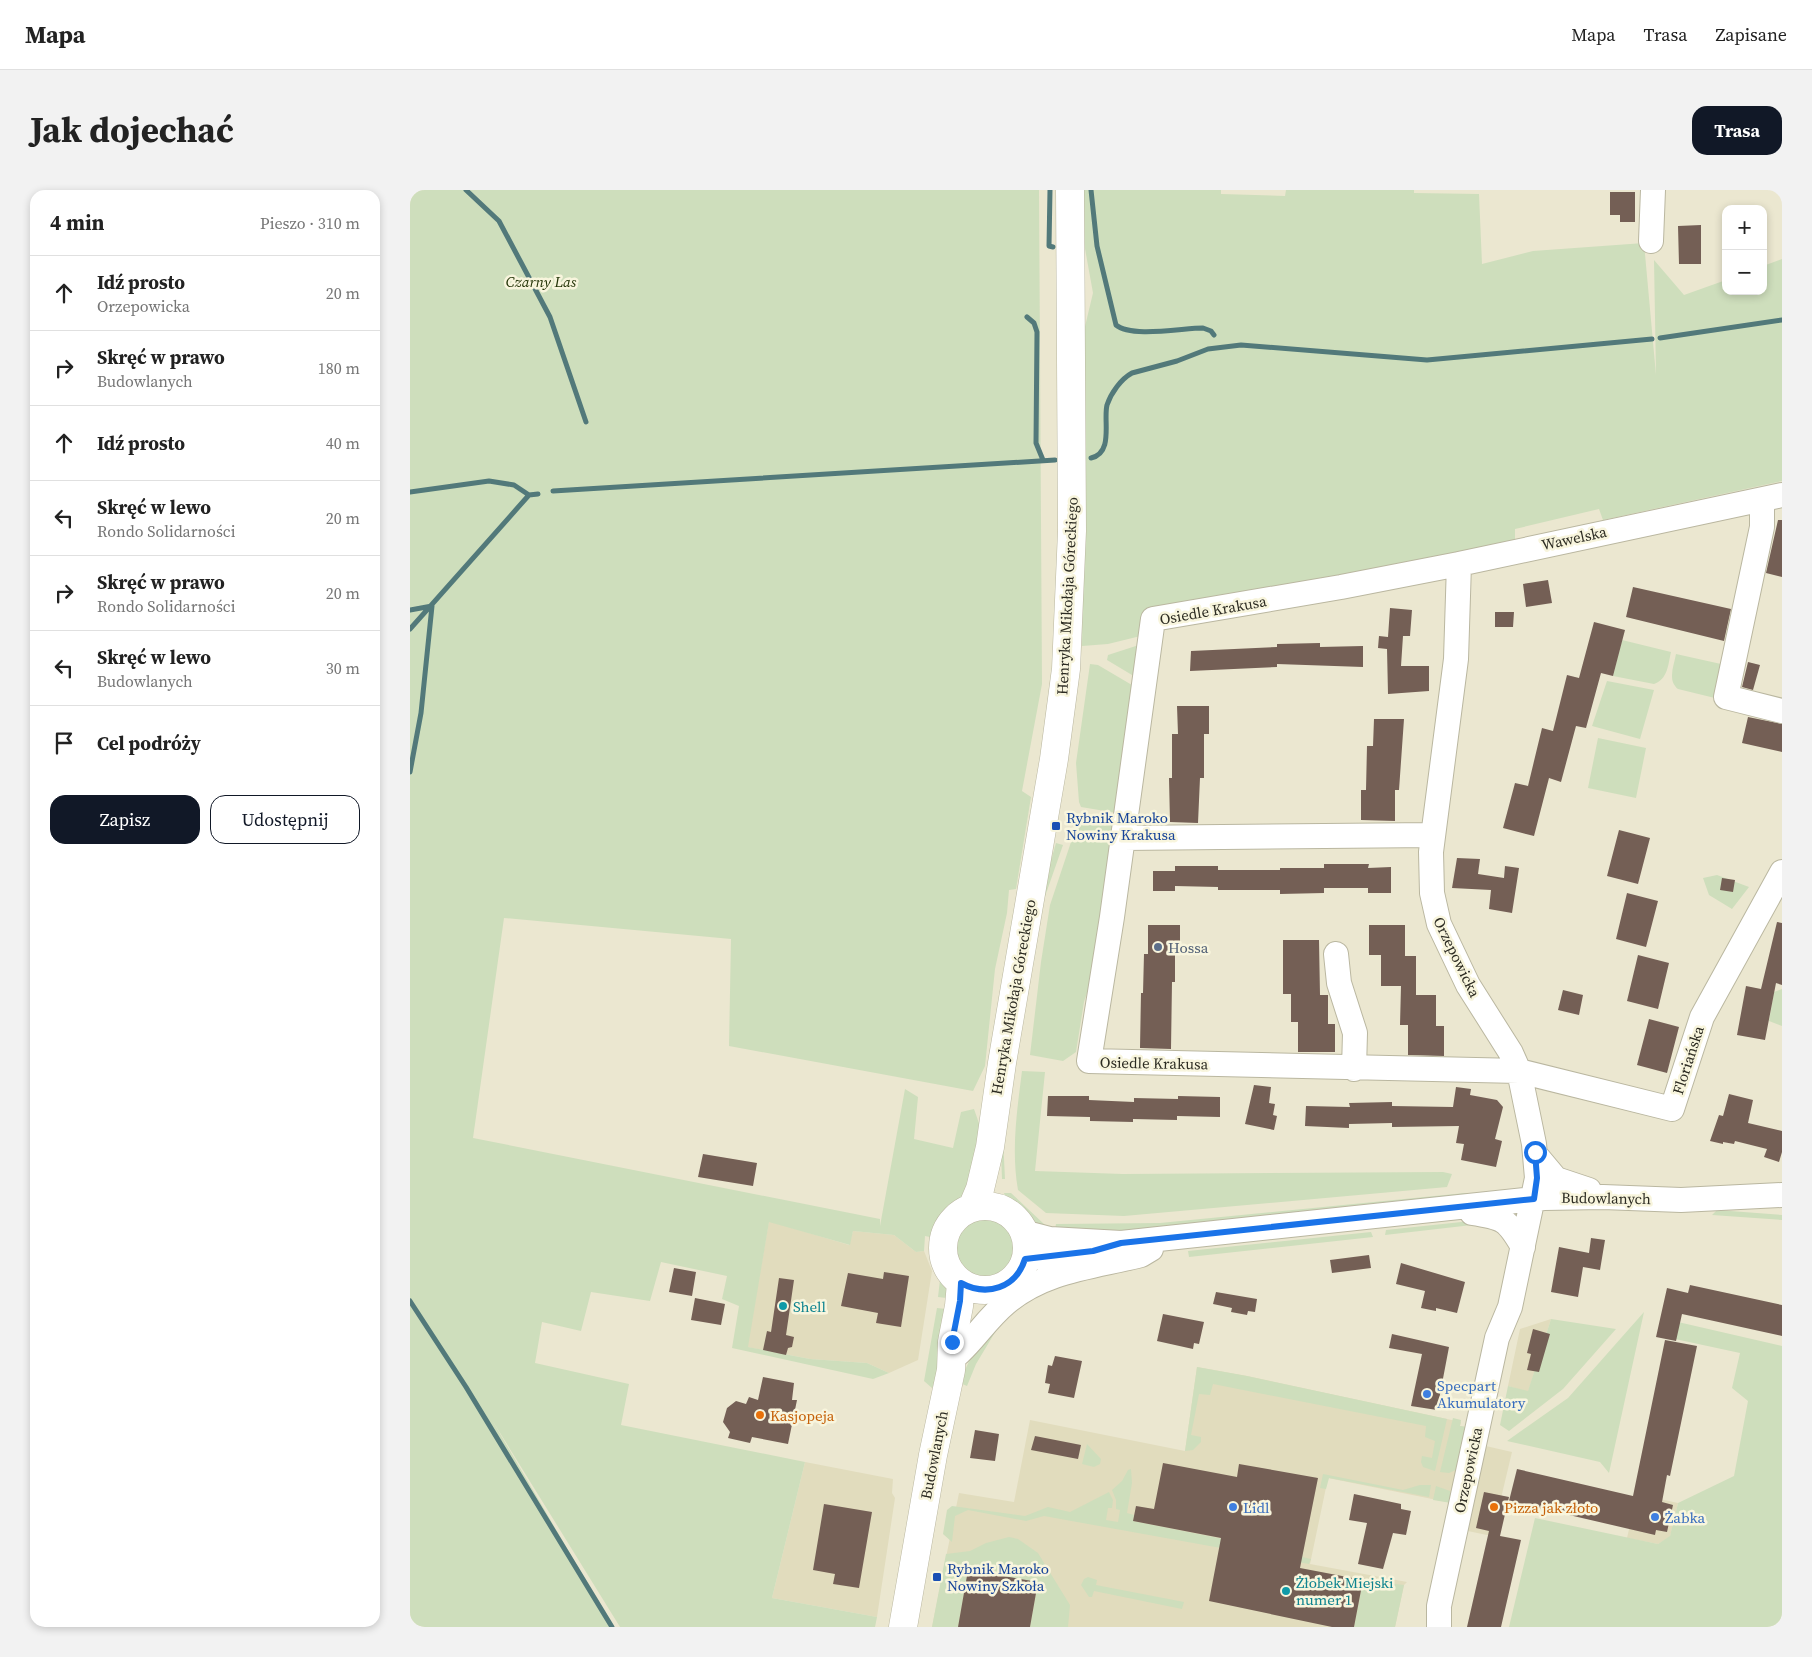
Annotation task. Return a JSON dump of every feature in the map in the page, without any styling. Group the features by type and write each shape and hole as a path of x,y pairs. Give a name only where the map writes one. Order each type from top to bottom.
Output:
{"main road":[{"name":"Henryka Mikołaja Góreckiego","path":"972,1208 990,1147 998,1089 1059,729 1066,669 1072,531 1070,190"},
{"name":"Henryka Mikołaja Góreckiego","path":"990,1147 996,1170 1000,1209"},
{"path":"986,1206 1000,1209 1012,1217 1024,1246 1021,1269 1011,1281 1002,1287 974,1287 950,1272 945,1262 943,1242 948,1227 955,1219 972,1208 986,1206"},
{"name":"Budowlanych","path":"903,1627 930,1471 955,1362 952,1342 960,1301 974,1287"}],"street":[{"path":"1651,241 1653,190"},
{"path":"1772,497 1762,527 1726,697 1782,711"},
{"name":"Wawelska","path":"1459,564 1772,497"},
{"name":"Orzepowicka","path":"1426,1627 1439,1617 1497,1338 1510,1307 1537,1178 1535,1154 1519,1071 1511,1053 1468,985 1439,924 1432,893 1432,834 1456,659 1459,564"},
{"name":"Osiedle Krakusa","path":"1459,564 1341,587 1153,619 1090,1062 1519,1071"},
{"path":"1123,838 1432,834"},
{"name":"Floriańska","path":"1519,1071 1672,1110 1702,1017 1782,872"},
{"path":"1336,954 1339,983 1355,1033 1354,1068"},
{"name":"Orzepowicka","path":"1535,1154 1556,1179 1612,1197"},
{"name":"Budowlanych","path":"1024,1246 1050,1239 1121,1243 1534,1199 1612,1197 1681,1200 1782,1196"},
{"name":"Budowlanych","path":"1681,1200 1710,1205 1782,1211"},
{"path":"1446,1208 1502,1219 1511,1226 1523,1248"},
{"name":"Budowlanych","path":"955,1362 1000,1308 1038,1282 1065,1272 1141,1255 1173,1237"}],"shaded area":[{"name":"Shell","path":"769,1221 849,1245 853,1231 894,1235 916,1252 924,1251 932,1271 918,1360 889,1373 867,1363 810,1359 747,1347"},
{"path":"1551,1319 1528,1392 1508,1386 1520,1329"},
{"path":"1197,1367 1461,1422 1460,1426 1467,1427 1452,1503 1328,1478 1310,1564 1407,1582 1404,1585 1395,1627 932,1627 959,1493 1014,1502 1030,1420 1185,1451"},
{"path":"1477,1444 1512,1452 1492,1536 1458,1529"},
{"path":"805,1462 893,1479 892,1493 895,1498 877,1617 772,1598"},
{"path":"1637,1494 1678,1503 1670,1537 1658,1544 1627,1538"}],"green space":[{"name":"Czarny Las","path":"410,190 1039,190 1042,684 1022,791 1031,797 1016,889 1009,890 1007,913 995,969 985,1066 973,1091 729,1046 731,939 504,918 473,1138 880,1219 880,1226 905,1089 918,1097 914,1139 953,1148 961,1112 974,1109 981,1129 982,1146 960,1208 947,1220 933,1243 935,1238 925,1236 924,1251 916,1252 894,1235 853,1231 850,1245 769,1222 748,1347 810,1359 867,1363 889,1373 873,1379 732,1348 739,1306 722,1299 727,1276 661,1262 650,1301 591,1292 581,1331 542,1322 535,1363 629,1384 621,1425 805,1462 772,1598 877,1617 875,1627 620,1627 492,1420 613,1627 410,1627"},
{"path":"1081,190 1221,190 1221,194 1285,196 1286,190 1414,190 1414,193 1479,194 1482,264 1533,251 1644,243 1656,375 1654,260 1684,295 1722,281 1722,295 1767,295 1767,265 1782,259 1782,481 1603,520 1599,509 1515,529 1515,544 1108,644 1082,646 1084,417 1082,339 1093,293 1082,232"},
{"path":"1622,640 1671,652 1667,671 1659,682 1654,684 1613,676"},
{"path":"1142,644 1137,678 1107,660 1108,655"},
{"path":"1676,654 1730,666 1723,700 1678,689 1672,677"},
{"path":"1090,664 1098,665 1137,688 1117,813 1081,807 1079,802 1076,763"},
{"path":"1607,681 1654,690 1640,739 1592,726"},
{"path":"1598,738 1646,748 1636,798 1588,788"},
{"path":"1079,818 1115,823 1099,956 1084,1002 1076,1052 1063,1061 1030,1055 1050,905"},
{"path":"1056,843 1063,845 1042,905 1005,1126 1040,899"},
{"path":"1717,875 1749,887 1732,909 1709,895 1703,878"},
{"path":"1782,989 1782,1026 1769,1021 1774,992"},
{"path":"1022,1071 1045,1072 1035,1171 1123,1174 1443,1172 1452,1174 1447,1187 1124,1216 1046,1213 1018,1190 1015,1145"},
{"path":"1003,1139 1005,1179 1002,1179 1001,1152"},
{"path":"1004,1193 1011,1193 1045,1225 1044,1233 1026,1222 1015,1212 1006,1200"},
{"path":"1468,1193 1469,1198 1168,1229 1054,1235 1056,1224 1160,1223"},
{"path":"1717,1210 1782,1215 1782,1220 1712,1215"},
{"path":"985,1219 1001,1224 1009,1232 1014,1248 1009,1264 1001,1272 985,1277 969,1272 961,1264 956,1248 961,1232 969,1224"},
{"path":"1471,1221 1472,1225 1385,1235 1386,1230"},
{"path":"1371,1232 1373,1237 1189,1257 1188,1251"},
{"path":"941,1271 944,1272 953,1287 955,1299 938,1297"},
{"path":"937,1308 954,1310 937,1377 932,1388 924,1381"},
{"path":"1644,1312 1609,1473 1600,1462 1507,1441 1568,1398"},
{"path":"1551,1319 1616,1329 1563,1389 1509,1431 1500,1425 1508,1386 1528,1391"},
{"path":"1678,1322 1782,1346 1782,1627 1509,1627 1535,1518 1658,1544 1670,1536 1678,1503 1734,1476 1748,1401 1732,1388 1740,1353 1675,1339"},
{"path":"992,1323 997,1329 976,1364 967,1386 960,1383 970,1359"},
{"path":"1197,1367 1447,1419 1435,1471 1423,1467 1421,1462 1422,1456 1432,1458 1435,1441 1425,1437 1426,1426 1213,1384 1210,1395 1199,1394 1191,1435 1201,1437 1201,1442 1193,1450 1185,1451"},
{"path":"1453,1418 1461,1420 1460,1426 1467,1427 1458,1469 1449,1473 1440,1472"},
{"path":"1087,1444 1101,1459 1100,1464 1094,1467 1082,1464"},
{"path":"1131,1469 1132,1483 1127,1513 1134,1515 1133,1521 1303,1555 1302,1557 1311,1559 1309,1564 1044,1516 1026,1521 968,1510 955,1516 952,1542 943,1534 947,1510 952,1506 1025,1516 1048,1507 1070,1512 1109,1492 1113,1500 1112,1508 1108,1508 1106,1520 1118,1522 1120,1510 1116,1509 1116,1500 1112,1490 1122,1481 1128,1470"},
{"path":"1323,1474 1403,1490 1420,1485 1431,1485 1429,1497 1329,1478 1326,1489 1320,1488"},
{"path":"1436,1486 1450,1491 1451,1503 1433,1500"},
{"path":"1009,1537 1018,1539 1038,1553 1070,1605 1068,1627 1030,1627 1038,1583 968,1570 958,1627 932,1627 946,1554 970,1551 986,1543"},
{"path":"1088,1577 1097,1580 1096,1585 1184,1602 1182,1609 1094,1591 1092,1597 1089,1597 1081,1585 1084,1579"},
{"path":"1363,1580 1404,1585 1395,1627 1354,1627"}],"building":[{"path":"1610,192 1635,192 1635,222 1620,222 1620,215 1610,215"},
{"path":"1701,225 1701,264 1679,264 1678,226"},
{"path":"1778,520 1782,520 1782,577 1766,573"},
{"path":"1548,580 1552,603 1526,607 1523,584"},
{"path":"1633,587 1731,609 1724,641 1626,617"},
{"path":"1390,608 1412,610 1410,636 1403,636 1401,666 1429,666 1429,691 1388,694 1387,649 1378,648 1379,636 1388,637"},
{"path":"1495,612 1514,612 1513,627 1495,627"},
{"path":"1594,622 1625,630 1613,676 1601,673 1586,728 1576,726 1561,782 1549,778 1534,836 1503,828 1515,783 1528,786 1542,728 1553,731 1567,675 1579,678"},
{"path":"1320,643 1320,647 1363,646 1363,667 1277,664 1277,667 1190,671 1191,651 1277,647 1277,644"},
{"path":"1748,662 1760,665 1753,690 1742,687"},
{"path":"1177,706 1209,706 1209,734 1204,734 1204,778 1200,778 1198,823 1170,822 1169,778 1172,778 1172,734 1178,734"},
{"path":"1748,717 1782,724 1782,752 1742,743"},
{"path":"1374,719 1404,719 1399,790 1395,790 1395,821 1361,820 1361,790 1366,790 1367,746 1373,746"},
{"path":"1619,830 1650,838 1638,884 1607,876"},
{"path":"1457,858 1480,859 1478,874 1504,878 1505,866 1519,868 1512,913 1489,909 1491,890 1452,888"},
{"path":"1324,864 1369,864 1368,868 1391,867 1391,893 1368,893 1368,888 1324,888 1324,893 1280,894 1280,890 1218,890 1218,887 1175,886 1175,891 1153,891 1153,871 1175,871 1175,866 1218,866 1218,870 1280,870 1280,868 1324,868"},
{"path":"1722,878 1735,880 1733,892 1720,890"},
{"path":"1627,893 1658,901 1646,947 1616,939"},
{"path":"1777,922 1782,923 1782,985 1776,983 1765,1040 1737,1035 1746,986 1761,989"},
{"path":"1148,925 1180,925 1180,954 1175,954 1175,982 1172,982 1171,1049 1140,1048 1141,993 1143,993 1144,954 1148,954"},
{"path":"1369,925 1405,925 1405,956 1416,956 1416,995 1436,995 1436,1026 1444,1026 1444,1056 1408,1055 1408,1025 1400,1025 1401,986 1381,986 1381,955 1369,955"},
{"path":"1283,940 1319,940 1320,995 1328,995 1328,1024 1335,1024 1335,1052 1298,1052 1298,1022 1291,1022 1291,994 1283,994"},
{"path":"1638,955 1669,963 1658,1009 1627,1001"},
{"path":"1563,990 1583,995 1579,1015 1558,1010"},
{"path":"1649,1019 1679,1027 1667,1073 1637,1065"},
{"path":"1254,1085 1271,1087 1269,1103 1275,1104 1273,1115 1277,1116 1274,1130 1245,1124"},
{"path":"1456,1087 1471,1089 1470,1095 1497,1100 1503,1107 1495,1139 1502,1141 1496,1167 1461,1160 1464,1144 1456,1143 1459,1126 1392,1127 1392,1123 1349,1124 1349,1128 1305,1126 1306,1106 1350,1107 1349,1103 1392,1102 1392,1106 1453,1107"},
{"path":"1729,1094 1753,1100 1748,1123 1782,1131 1782,1152 1779,1162 1764,1157 1767,1149 1735,1141 1734,1144 1723,1142 1723,1144 1710,1141 1719,1115 1723,1116"},
{"path":"1048,1096 1089,1096 1089,1100 1134,1102 1134,1098 1178,1099 1178,1096 1220,1097 1220,1117 1177,1116 1177,1120 1133,1119 1133,1122 1090,1121 1090,1117 1047,1116"},
{"path":"703,1154 757,1163 753,1186 698,1177"},
{"path":"1591,1238 1605,1240 1600,1270 1583,1267 1578,1297 1551,1292 1559,1247 1589,1253"},
{"path":"1369,1255 1371,1268 1332,1273 1330,1260"},
{"path":"1401,1263 1465,1282 1457,1313 1436,1308 1436,1311 1421,1308 1425,1291 1396,1284"},
{"path":"674,1268 696,1272 692,1296 669,1292"},
{"path":"884,1272 909,1276 901,1327 876,1323 878,1313 841,1306 848,1273 883,1279"},
{"name":"Shell","path":"779,1278 794,1280 786,1335 794,1337 792,1347 788,1348 786,1355 763,1350 767,1331 771,1332"},
{"path":"1690,1285 1782,1305 1782,1336 1682,1314 1676,1341 1656,1337 1667,1288 1688,1293"},
{"path":"1216,1292 1257,1299 1255,1312 1248,1311 1247,1315 1231,1312 1232,1308 1213,1304"},
{"path":"695,1298 725,1304 721,1325 691,1320"},
{"path":"1163,1314 1204,1322 1199,1344 1194,1343 1193,1349 1157,1341"},
{"path":"1533,1329 1550,1334 1539,1372 1527,1370 1531,1354 1527,1353"},
{"path":"1392,1334 1449,1347 1437,1410 1411,1406 1422,1354 1389,1348"},
{"path":"1665,1340 1697,1346 1670,1476 1667,1475 1662,1502 1673,1505 1667,1532 1656,1530 1655,1535 1509,1501 1517,1469 1633,1496"},
{"path":"1055,1356 1082,1361 1074,1398 1048,1393 1050,1384 1045,1383 1048,1365 1052,1366"},
{"name":"Kasjopeja","path":"763,1377 794,1383 792,1400 797,1400 788,1444 752,1437 750,1443 728,1438 730,1432 723,1422 727,1408 736,1401 746,1404 749,1397 758,1400"},
{"path":"975,1430 999,1434 995,1461 970,1458"},
{"path":"1035,1436 1081,1445 1078,1459 1031,1450"},
{"path":"1163,1463 1237,1477 1239,1464 1318,1478 1300,1568 1363,1580 1354,1627 1332,1627 1209,1601 1221,1538 1133,1521 1136,1506 1154,1509"},
{"path":"1484,1492 1509,1497 1500,1536 1521,1540 1501,1627 1467,1627 1489,1531 1476,1528"},
{"path":"1354,1494 1401,1504 1401,1509 1411,1511 1406,1535 1393,1533 1383,1569 1358,1564 1367,1523 1349,1520"},
{"path":"824,1504 872,1512 859,1588 833,1584 835,1574 813,1570"},
{"path":"968,1570 1038,1582 1030,1627 958,1627"}],"waterway":[{"path":"466,190 499,221 550,317 586,422"},
{"path":"1050,190 1049,246 1053,247"},
{"path":"1091,190 1097,246 1116,325 1123,329 1145,332 1203,328 1211,331 1214,335"},
{"path":"1027,317 1034,323 1037,332 1036,443 1043,460"},
{"path":"1660,338 1782,320"},
{"path":"1091,458 1103,450 1106,435 1107,405 1114,391 1124,379 1132,373 1177,361 1208,349 1241,345 1427,360 1652,339"},
{"path":"553,491 1055,460"},
{"path":"410,492 489,481 514,485 529,495 538,494"},
{"path":"410,629 529,495"},
{"path":"410,610 432,606 421,713 410,772"},
{"path":"410,1301 466,1387 612,1627"}],"place":[{"name":"Rybnik Maroko Nowiny Krakusa","path":"1056,826"},
{"name":"Hossa","path":"1158,947"},
{"name":"Shell","path":"783,1306"},
{"name":"Specpart Akumulatory","path":"1427,1394"},
{"name":"Kasjopeja","path":"760,1415"},
{"name":"Lidl","path":"1233,1507"},
{"name":"Pizza jak złoto","path":"1494,1507"},
{"name":"Żabka","path":"1655,1517"},
{"name":"Rybnik Maroko Nowiny Szkoła","path":"937,1577"},
{"name":"Żłobek Miejski numer 1","path":"1286,1591"}],"route":[{"path":"952,1342 960,1301 961,1283 970,1288 981,1290 992,1290 1002,1287 1015,1277 1025,1259 1093,1251 1121,1243 1534,1199 1537,1178 1535,1152"}]}
